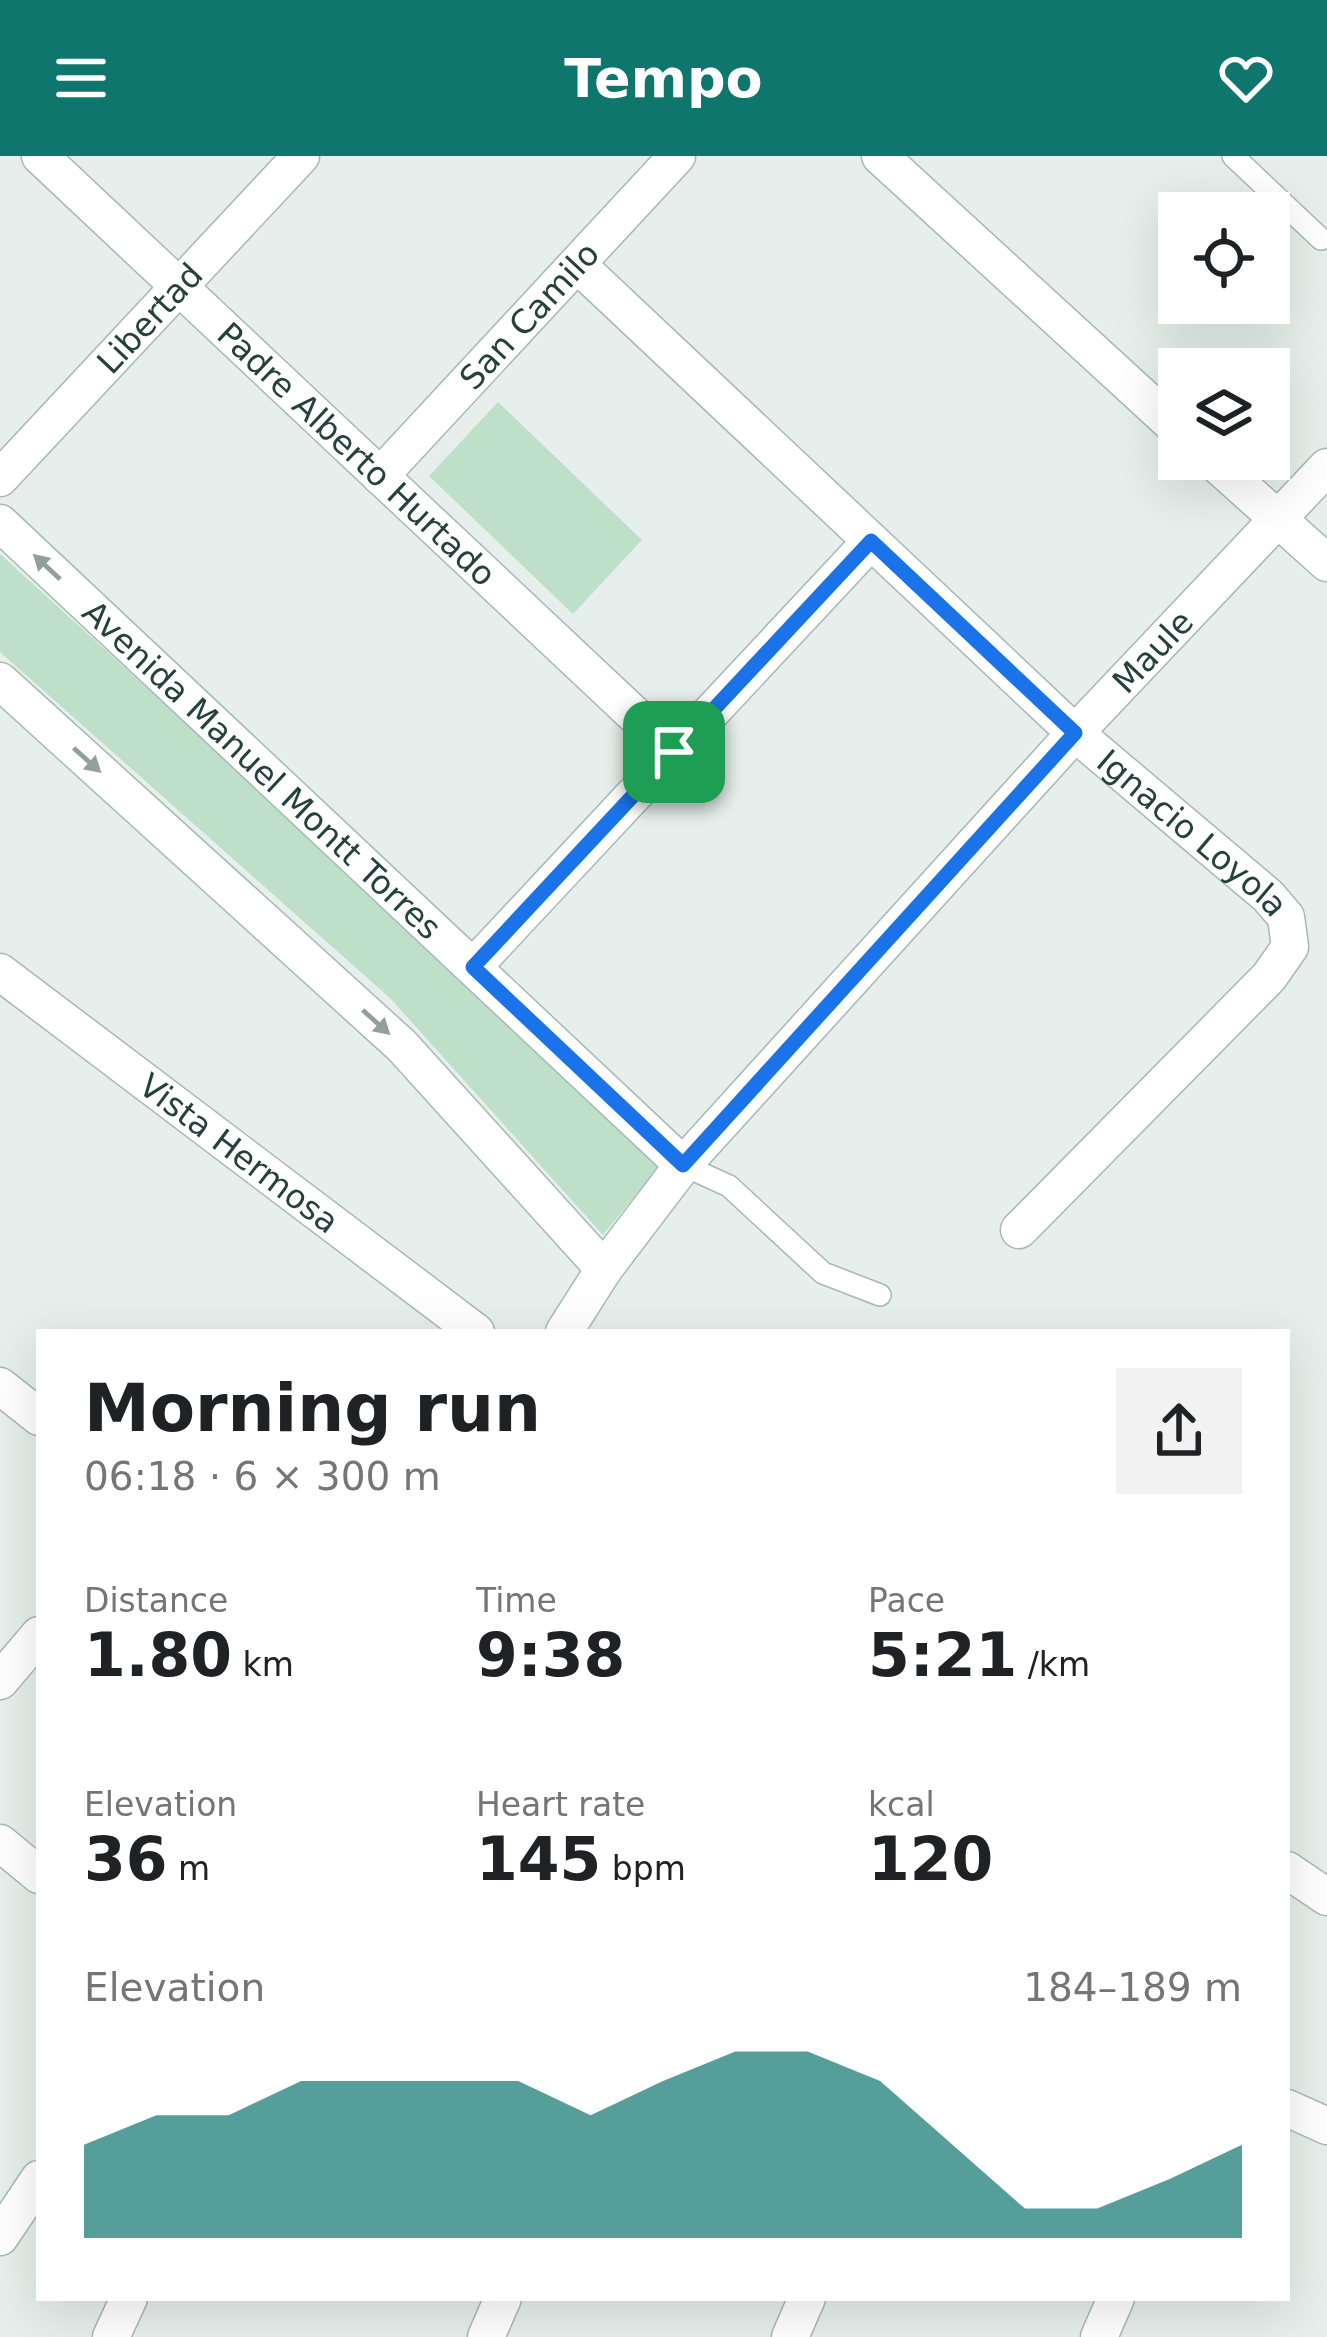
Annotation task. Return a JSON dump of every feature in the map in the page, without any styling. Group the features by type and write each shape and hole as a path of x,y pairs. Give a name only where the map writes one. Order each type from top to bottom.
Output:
{"street":[{"name":"Padre Alberto Hurtado","path":"40,156 674,752"},
{"name":"Libertad","path":"0,478 301,156"},
{"name":"San Camilo","path":"380,476 677,156"},
{"path":"880,156 1158,411"},
{"name":"Ignacio Loyola","path":"578,265 1075,733 1268,896 1286,917 1290,947 1269,977 1019,1230"},
{"name":"Maule","path":"566,1329 604,1269 683,1165 1075,733 1327,466"},
{"path":"1233,480 1327,563"},
{"name":"Avenida Manuel Montt Torres","path":"0,523 683,1165"},
{"path":"473,967 871,541"},
{"path":"0,681 402,1046 604,1269"},
{"name":"Vista Hermosa","path":"0,972 472,1329"},
{"path":"0,1386 36,1415"},
{"path":"0,1681 36,1639"},
{"path":"0,1843 36,1873"},
{"path":"1290,1872 1327,1897"},
{"path":"1290,2109 1327,2126"},
{"path":"1,2234 36,2183"},
{"path":"111,2337 128,2301"},
{"path":"486,2337 502,2301"},
{"path":"790,2337 806,2301"},
{"path":"1099,2337 1115,2301"}],"lane":[{"path":"1233,156 1321,239"},
{"path":"683,1165 729,1186 823,1273 880,1295"}],"green space":[{"path":"498,402 642,540 573,614 429,476"},
{"path":"0,554 389,908 661,1164 603,1235 391,999 0,652"}],"route":[{"path":"871,541 1075,733 683,1165 473,967 674,752 871,541"}]}
